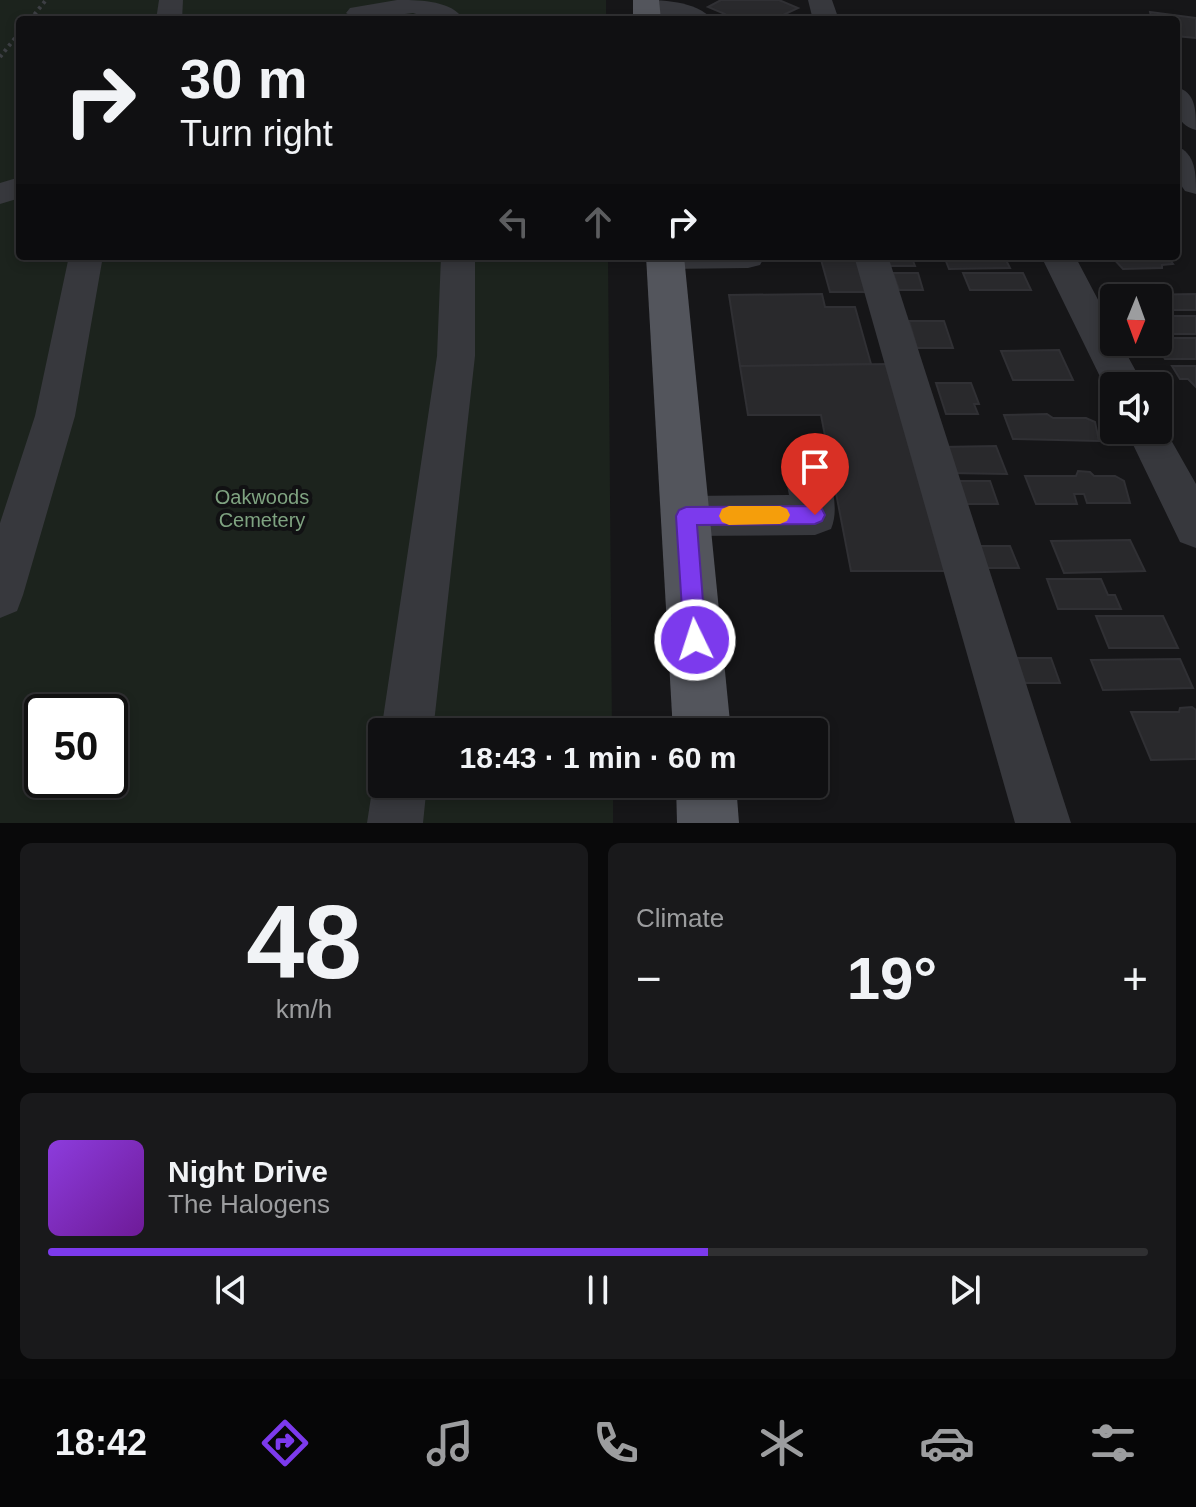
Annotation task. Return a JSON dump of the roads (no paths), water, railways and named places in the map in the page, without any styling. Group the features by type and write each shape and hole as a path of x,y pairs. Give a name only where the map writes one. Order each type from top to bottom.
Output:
{"main road":[{"path":"665,260 701,718"},
{"path":"707,798 708,823"}],"street":[{"path":"362,11 414,5 448,12"},
{"path":"646,8 686,11 694,16"},
{"path":"1180,100 1196,121"},
{"path":"1180,162 1196,184"},
{"path":"0,595 55,416 85,260"},
{"path":"409,718 454,371 458,260"},
{"path":"872,260 1043,823"},
{"path":"1060,260 1117,372"},
{"path":"1153,444 1196,528"},
{"path":"686,516 815,515 803,461"},
{"path":"395,823 398,798"}],"park label":[{"name":"Oakwoods Cemetery","path":"262,508"}]}
